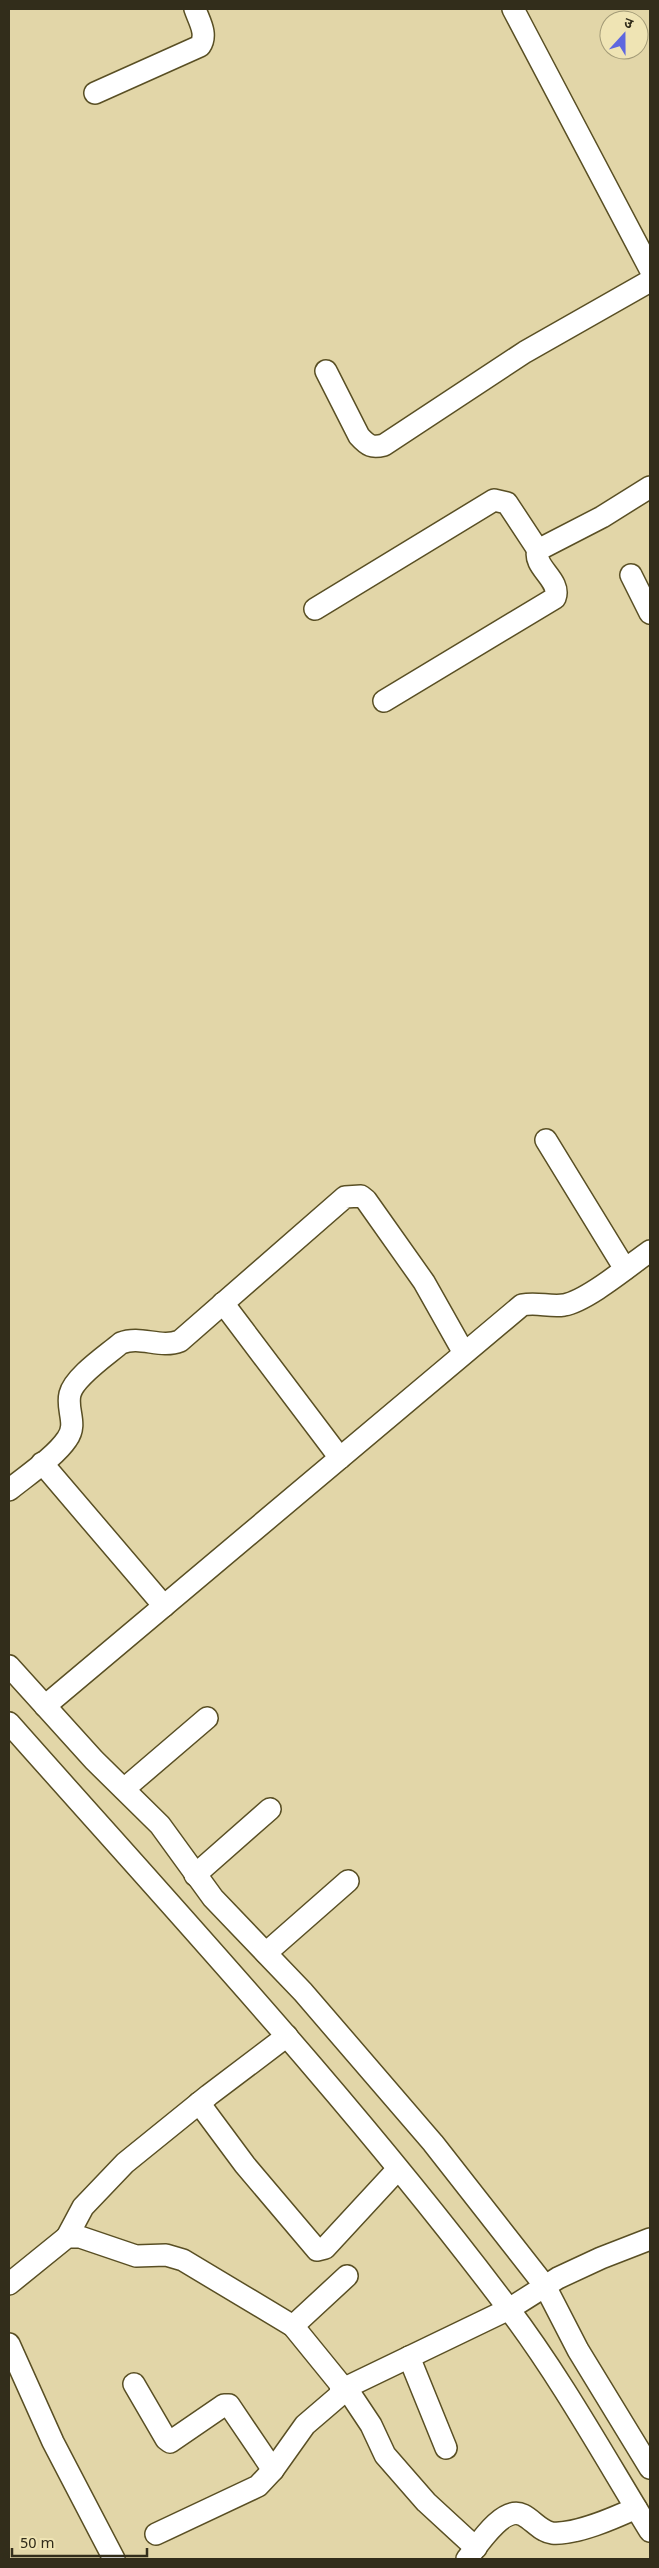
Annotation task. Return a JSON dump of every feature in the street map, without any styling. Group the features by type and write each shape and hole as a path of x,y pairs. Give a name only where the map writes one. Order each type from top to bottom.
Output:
{"street":[{"path":"95,93 200,46 204,40 203,31 194,9"},
{"path":"513,9 650,269"},
{"path":"326,371 359,436 366,444 373,448 384,445 525,352 650,281"},
{"path":"538,550 602,517 650,488"},
{"path":"315,610 494,500 507,503 538,550 538,559 556,587 555,598 384,701"},
{"path":"631,575 650,613"},
{"path":"546,1140 625,1269"},
{"path":"9,1490 66,1441 73,1426 69,1396 72,1388 80,1378 121,1343 128,1340 164,1344 180,1341 345,1197 361,1196 412,1262 464,1353"},
{"path":"45,1706 522,1305 535,1302 550,1306 566,1305 585,1296 650,1251"},
{"path":"223,1303 340,1458"},
{"path":"42,1463 164,1606"},
{"path":"9,1666 94,1760 160,1825 213,1898 304,1992 433,2143 527,2298 562,2386 650,2531"},
{"path":"124,1789 207,1718"},
{"path":"9,1723 287,2036 398,2169 578,2350 650,2468"},
{"path":"195,1874 270,1809"},
{"path":"266,1953 348,1881"},
{"path":"9,2284 67,2236 83,2207 125,2163 199,2103 287,2036"},
{"path":"199,2103 245,2165 317,2250 325,2248 398,2169"},
{"path":"67,2236 80,2237 136,2256 174,2256 280,2316 293,2326 366,2417 385,2455 471,2554 499,2520 515,2512 523,2515 545,2530 556,2533 599,2524 636,2508"},
{"path":"156,2534 258,2486 273,2470 305,2425 340,2396 343,2386 409,2357 527,2298 601,2258 650,2240"},
{"path":"293,2326 347,2276"},
{"path":"9,2344 53,2442 114,2559"},
{"path":"409,2357 446,2448"},
{"path":"134,2384 166,2439 170,2442 224,2405 229,2405 273,2470"}]}
